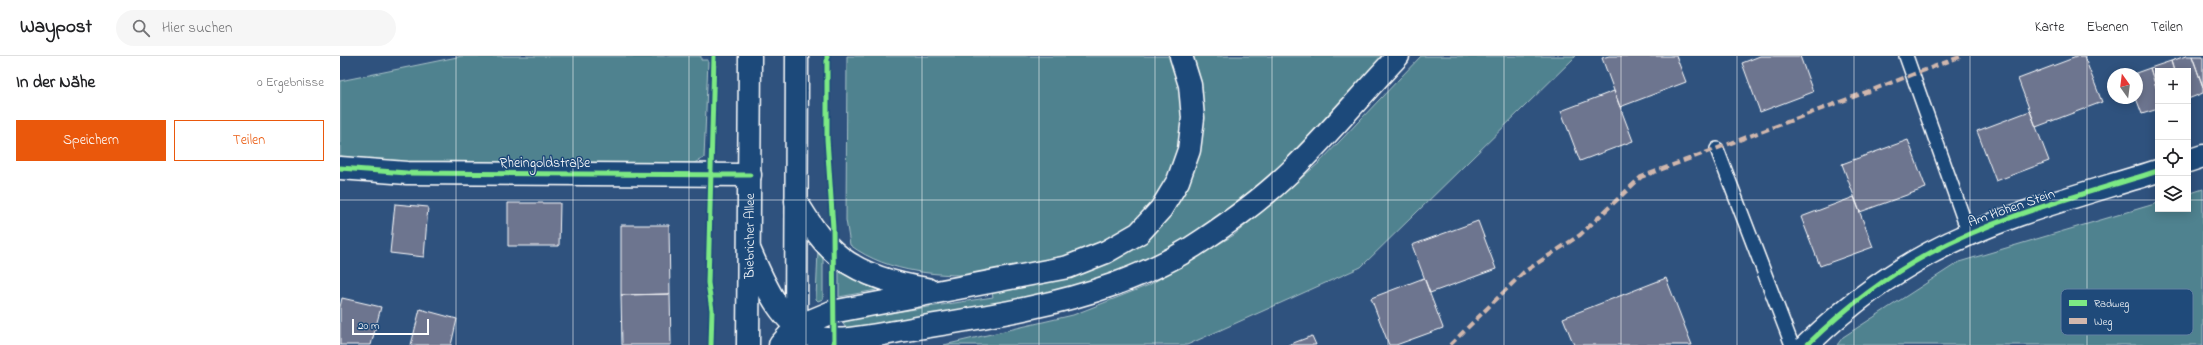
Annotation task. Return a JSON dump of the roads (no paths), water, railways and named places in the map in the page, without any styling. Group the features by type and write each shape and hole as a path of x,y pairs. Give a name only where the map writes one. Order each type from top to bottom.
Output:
{"main road":[{"path":"796,336 797,56"},
{"path":"780,345 796,336 815,317 832,312 1068,267 1106,252 1139,233 1165,203 1178,181 1189,150 1193,118 1190,85 1181,56"},
{"path":"796,336 812,336 825,340 870,340 1068,298 1115,284 1159,266 1202,241 1252,204 1289,173 1398,56"},
{"name":"Biebricher Allee","path":"748,345 750,57"},
{"path":"2191,160 2203,156"},
{"name":"Rheingoldstraße","path":"340,168 407,173 750,175"},
{"name":"Am Hohen Stein","path":"1807,345 1859,299 1894,274 1969,234 2004,221 2155,172"},
{"path":"796,201 814,230 833,252 857,267 894,284 940,292"},
{"path":"749,249 764,284 796,336"}],"lane":[{"path":"1906,56 1969,234"},
{"path":"1717,150 1792,345"}]}
